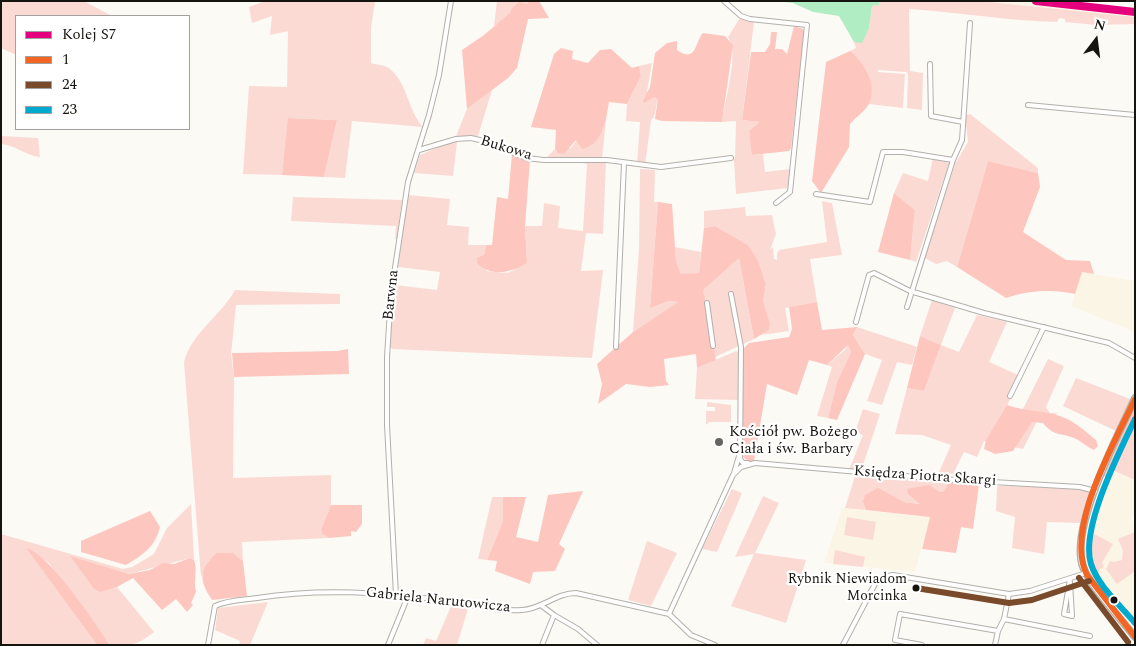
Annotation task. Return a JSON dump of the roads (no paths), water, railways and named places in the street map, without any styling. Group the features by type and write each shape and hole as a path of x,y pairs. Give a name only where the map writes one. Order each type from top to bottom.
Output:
{"street":[{"name":"Barwna","path":"396,595 390,493 387,357 391,294 408,182 439,75 451,1"},
{"path":"724,1 741,16 750,19 807,25 790,192 776,202"},
{"path":"906,307 953,160 962,140 970,23"},
{"path":"930,64 931,116 963,122"},
{"path":"1028,105 1135,115"},
{"name":"Bukowa","path":"418,150 456,139 471,138 484,141 526,158 544,160 608,160 661,167 732,158"},
{"path":"816,194 870,202 883,152 903,152 953,160"},
{"path":"616,347 624,162"},
{"path":"856,322 871,272 910,291 984,313 1109,343 1135,358"},
{"path":"731,294 741,347 741,462 755,463"},
{"path":"707,304 713,346"},
{"path":"1010,396 1044,327"},
{"path":"1135,398 1095,491 1085,518 1080,542 1081,558 1086,573 1135,637"},
{"path":"715,645 691,636 669,614 733,475 740,449"},
{"path":"733,475 741,467 755,463"},
{"name":"Księdza Piotra Skargi","path":"755,463 940,479 1080,487 1095,491"},
{"path":"844,644 874,585 883,576 893,575 1009,594 1025,592 1070,580 1086,573"},
{"path":"1070,580 1072,587 1072,616 1064,614 1070,580"},
{"name":"Gabriela Narutowicza","path":"208,645 214,608 220,604 306,591 408,596 475,607 522,610 542,606 559,596 576,593 669,614"},
{"path":"995,645 998,631 1004,619 1009,594"},
{"path":"388,645 408,596"},
{"path":"542,606 578,629 597,645"},
{"path":"922,645 896,640 900,614 998,631"},
{"path":"542,645 554,615"},
{"path":"1004,619 1090,636"}],"rail line":[{"name":"S7","path":"1036,1 1135,12"}],"place":[{"name":"Kościół pw. Bożego Ciała i św. Barbary","path":"719,442"},
{"name":"Rybnik Niewiadom Morcinka","path":"916,588"}]}
